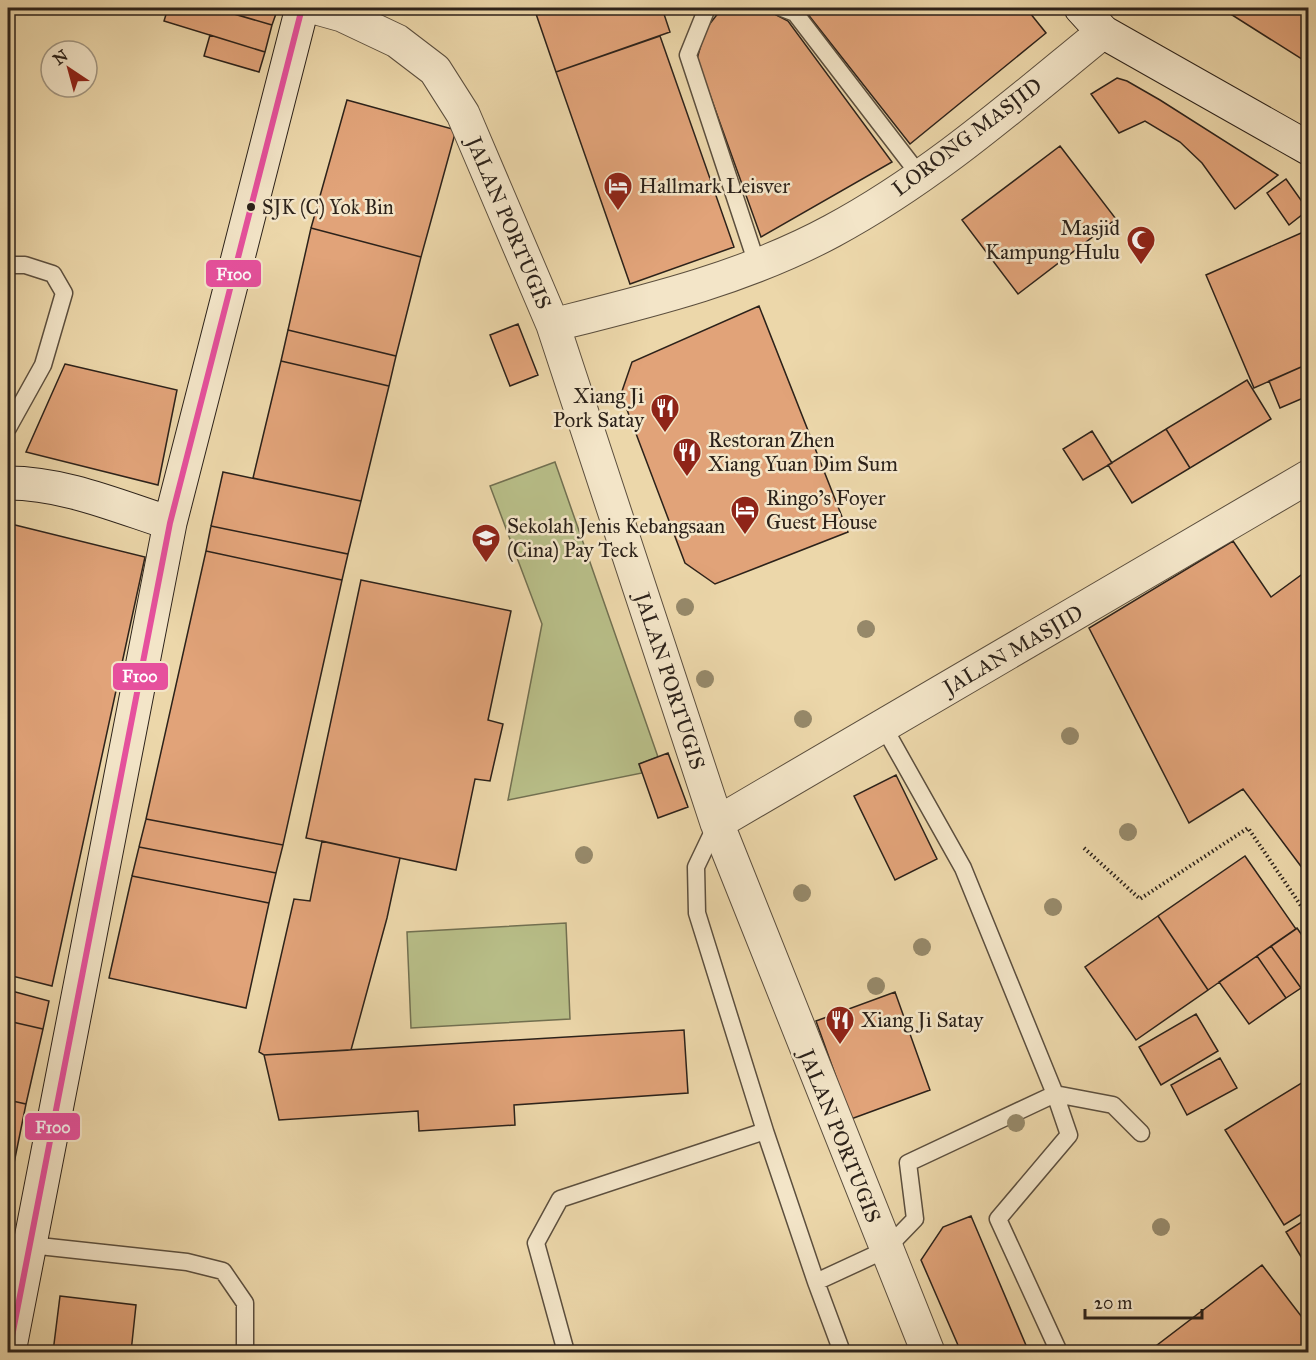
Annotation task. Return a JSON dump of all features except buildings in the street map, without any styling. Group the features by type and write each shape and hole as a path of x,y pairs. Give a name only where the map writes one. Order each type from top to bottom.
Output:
{"street":[{"path":"9,1353 170,523 302,8"},
{"name":"JALAN PORTUGIS","path":"317,8 342,15 397,41 435,70 463,114 553,326 717,823 885,1250 928,1353"},
{"path":"1081,8 1103,32 1308,148"},
{"name":"LORONG MASJID","path":"553,326 696,289 832,231 921,177 1103,32"},
{"name":"JALAN MASJID","path":"717,823 882,724 1086,609 1308,477"},
{"path":"8,483 34,483 66,489 170,523"}],"lane":[{"path":"707,8 688,55 757,264"},
{"path":"782,8 795,13 921,177"},
{"path":"8,266 25,265 52,274 64,293 43,365 8,428"},
{"path":"882,724 963,868 1055,1094 1069,1135 998,1219 1059,1353"},
{"path":"717,823 696,867 697,913 765,1131 842,1353"},
{"path":"816,1282 885,1250 915,1219 908,1163 1055,1094 1113,1106 1141,1133"},
{"path":"566,1353 536,1243 560,1199 765,1131"},
{"path":"30,1245 187,1262 223,1271 245,1303 245,1353"}],"path":[{"path":"1084,848 1140,899 1248,828 1308,916"}],"green space":[{"path":"555,462 658,757 639,764 642,773 508,800 542,624 490,486"},
{"path":"566,923 570,1019 411,1028 407,932"}],"transit line":[{"name":"F100","path":"9,1352 170,523 302,8"}],"place":[{"name":"SJK (C) Yok Bin","path":"251,207"},
{"name":"Hallmark Leisver","path":"618,212"},
{"name":"Masjid Kampung Hulu","path":"1141,266"},
{"name":"Xiang Ji Pork Satay","path":"665,434"},
{"name":"Restoran Zhen Xiang Yuan Dim Sum","path":"687,478"},
{"name":"Ringo's Foyer Guest House","path":"745,536"},
{"name":"Sekolah Jenis Kebangsaan (Cina) Pay Teck","path":"486,564"},
{"name":"Xiang Ji Satay","path":"840,1046"}]}
